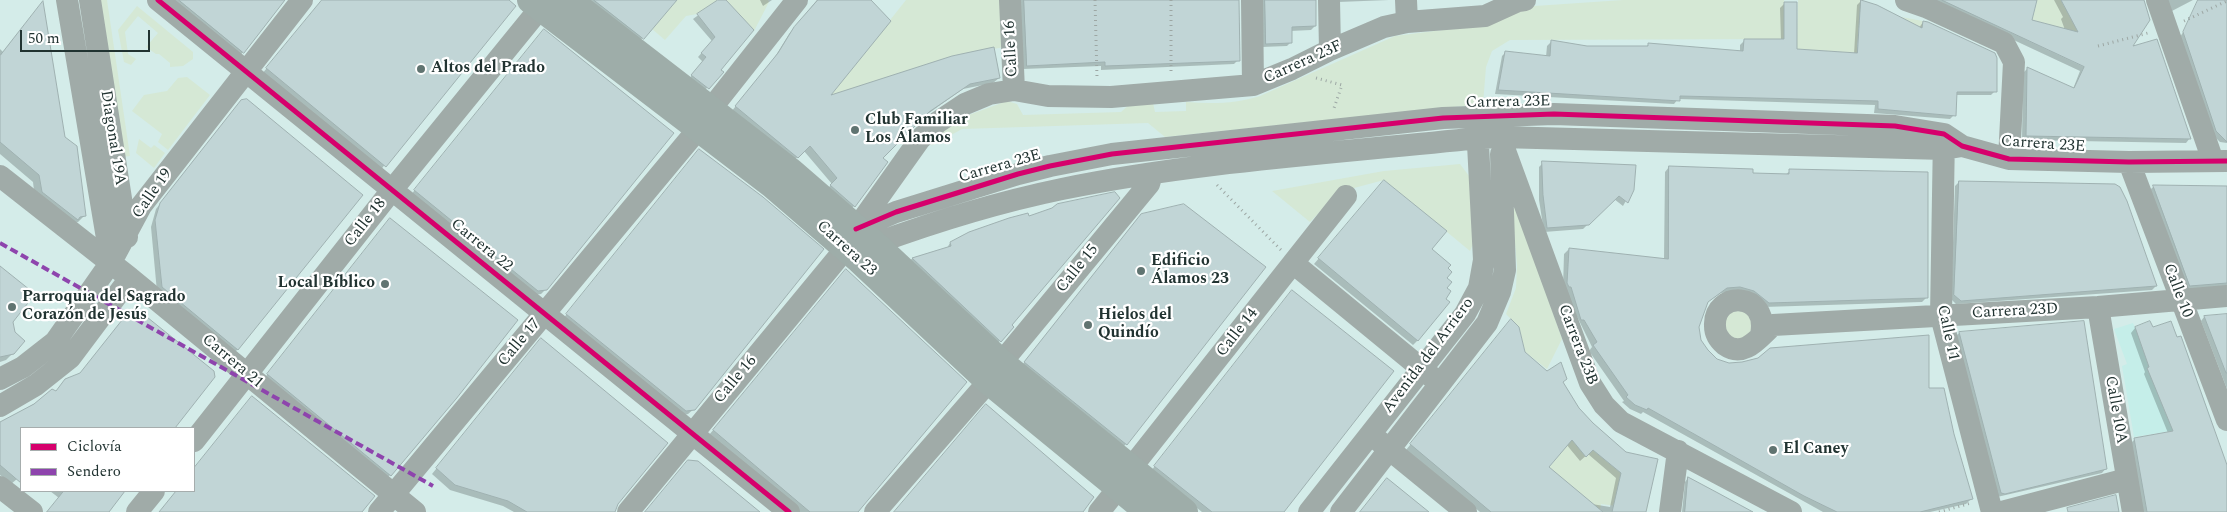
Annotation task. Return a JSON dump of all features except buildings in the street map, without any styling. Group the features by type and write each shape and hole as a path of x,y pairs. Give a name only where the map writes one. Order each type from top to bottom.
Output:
{"main road":[{"name":"Carrera 23","path":"568,0 704,119 774,185 859,240 995,372 1125,478 1184,512"},
{"name":"Carrera 23","path":"536,4 704,119"},
{"name":"Carrera 23","path":"1125,478 1149,512"}],"street":[{"name":"Diagonal 19A","path":"67,0 110,262"},
{"name":"Diagonal 19A","path":"90,0 127,233 130,278"},
{"name":"Carrera 22","path":"158,0 789,512"},
{"name":"Calle 19","path":"0,379 23,367 55,342 110,262 141,206 302,0"},
{"name":"Calle 17","path":"386,503 704,119 797,0"},
{"name":"Calle 16","path":"628,512 692,433 859,240 920,139 938,122 965,104 989,94 1014,90 1010,0"},
{"path":"1252,0 1253,84"},
{"path":"1329,0 1330,50"},
{"path":"1406,0 1407,22"},
{"name":"Carrera 23F","path":"1014,90 1048,96 1097,97 1253,84 1292,69 1330,50 1384,28 1407,22 1485,16 1525,0"},
{"path":"1906,0 1926,7 2004,43 2014,62 2009,159"},
{"path":"2157,0 2220,161"},
{"name":"Calle 18","path":"195,440 536,4"},
{"name":"Carrera 23E","path":"859,240 896,212 1050,166 1112,154 1333,130 1500,126 1554,114 1895,126 2009,159 2129,162 2220,161"},
{"name":"Avenida del Arriero","path":"1341,512 1487,323 1500,292 1504,270 1500,126"},
{"name":"Carrera 23B","path":"1500,126 1590,383 1604,404 1621,422 1791,512"},
{"name":"Carrera 23E","path":"859,240 924,227 1060,189 1477,127"},
{"name":"Avenida del Arriero","path":"1309,512 1465,314 1479,288 1484,260 1477,127"},
{"name":"Calle 11","path":"1950,143 1941,316 1994,507"},
{"name":"Calle 10","path":"2129,162 2227,420"},
{"name":"Calle 15","path":"875,512 995,372 1149,184 1152,174"},
{"name":"Carrera 21","path":"0,176 130,278 247,375 386,503 415,512"},
{"name":"Calle 14","path":"1099,512 1346,196"},
{"path":"1293,263 1440,383"},
{"path":"0,406 36,385 70,358 130,278"},
{"name":"Carrera 23D","path":"1765,325 2098,307 2227,296"},
{"name":"Calle 10A","path":"2098,307 2133,512"},
{"path":"1465,314 1487,323"},
{"path":"1370,434 1466,512"},
{"path":"1670,512 1678,451"},
{"path":"1994,507 2127,479"},
{"path":"0,487 32,512"},
{"path":"137,512 153,492"}],"path":[{"path":"1094,0 1097,97"},
{"path":"1171,0 1171,91"},
{"path":"1292,69 1306,76 1342,85 1333,113 1333,130"},
{"path":"1201,168 1293,263"},
{"path":"1939,512 1994,507"}],"shaded area":[{"path":"2150,321 2153,327 2171,321 2177,337 2181,336 2212,421 2191,428 2134,437 2122,366 2127,364 2114,329 2133,323 2135,327"}],"green space":[{"path":"99,0 107,0 130,156 123,157"},
{"path":"677,0 718,0 697,14 686,16 665,40 652,29"},
{"path":"726,0 768,0 769,2 754,31"},
{"path":"906,0 1003,0 1005,47 952,56 809,122"},
{"path":"1623,0 1784,0 1785,37 1797,36 1798,0 1861,0 1857,47 1898,51 1901,17 1923,21 1919,66 1882,55 1770,47 1771,39 1510,40 1492,51 1486,67 1483,104 1165,137 1148,123 962,129 931,146 942,129 966,116 1007,101 1017,104 1023,115 1121,112 1130,104 1153,103 1155,112 1186,111 1186,102 1223,103 1242,101 1260,96 1395,36 1482,25 1520,7"},
{"path":"2032,0 2061,0 2065,8 2086,21 2091,37 2032,20 2037,2"},
{"path":"137,6 193,52 193,59 183,66 170,67 170,63 146,47 158,33 138,16 125,32 128,54 136,59 131,65 124,62 118,30"},
{"path":"187,77 210,95 168,150 158,142 162,134 132,111 144,95 167,91 178,78"},
{"path":"139,139 151,148 154,145 165,153 154,168 136,153"},
{"path":"1460,164 1475,184 1473,244 1470,251 1384,180 1339,192 1310,222 1272,191 1384,171"},
{"path":"1514,197 1562,339 1547,369 1525,352 1519,327 1506,314 1516,288 1517,265 1513,221"},
{"path":"1738,311 1748,315 1752,325 1748,335 1738,339 1728,335 1724,325 1728,315"},
{"path":"1562,427 1586,457 1593,450 1621,473 1618,488 1650,495 1647,510 1601,504 1600,510 1549,468 1563,450"}],"marked path":[{"path":"0,243 433,486"}],"cycle path":[{"path":"158,0 789,512"},
{"path":"856,229 896,212 1018,174 1112,154 1443,118 1554,114 1895,126 1944,134 1962,146 2009,159 2129,162 2227,161"}],"place":[{"name":"Altos del Prado","path":"421,69"},
{"name":"Club Familiar Los Álamos","path":"855,130"},
{"name":"Edificio Álamos 23","path":"1141,271"},
{"name":"Local Bíblico","path":"385,284"},
{"name":"Parroquia del Sagrado Corazón de Jesús","path":"12,307"},
{"name":"Hielos del Quindío","path":"1088,325"},
{"name":"El Caney","path":"1773,450"}]}
